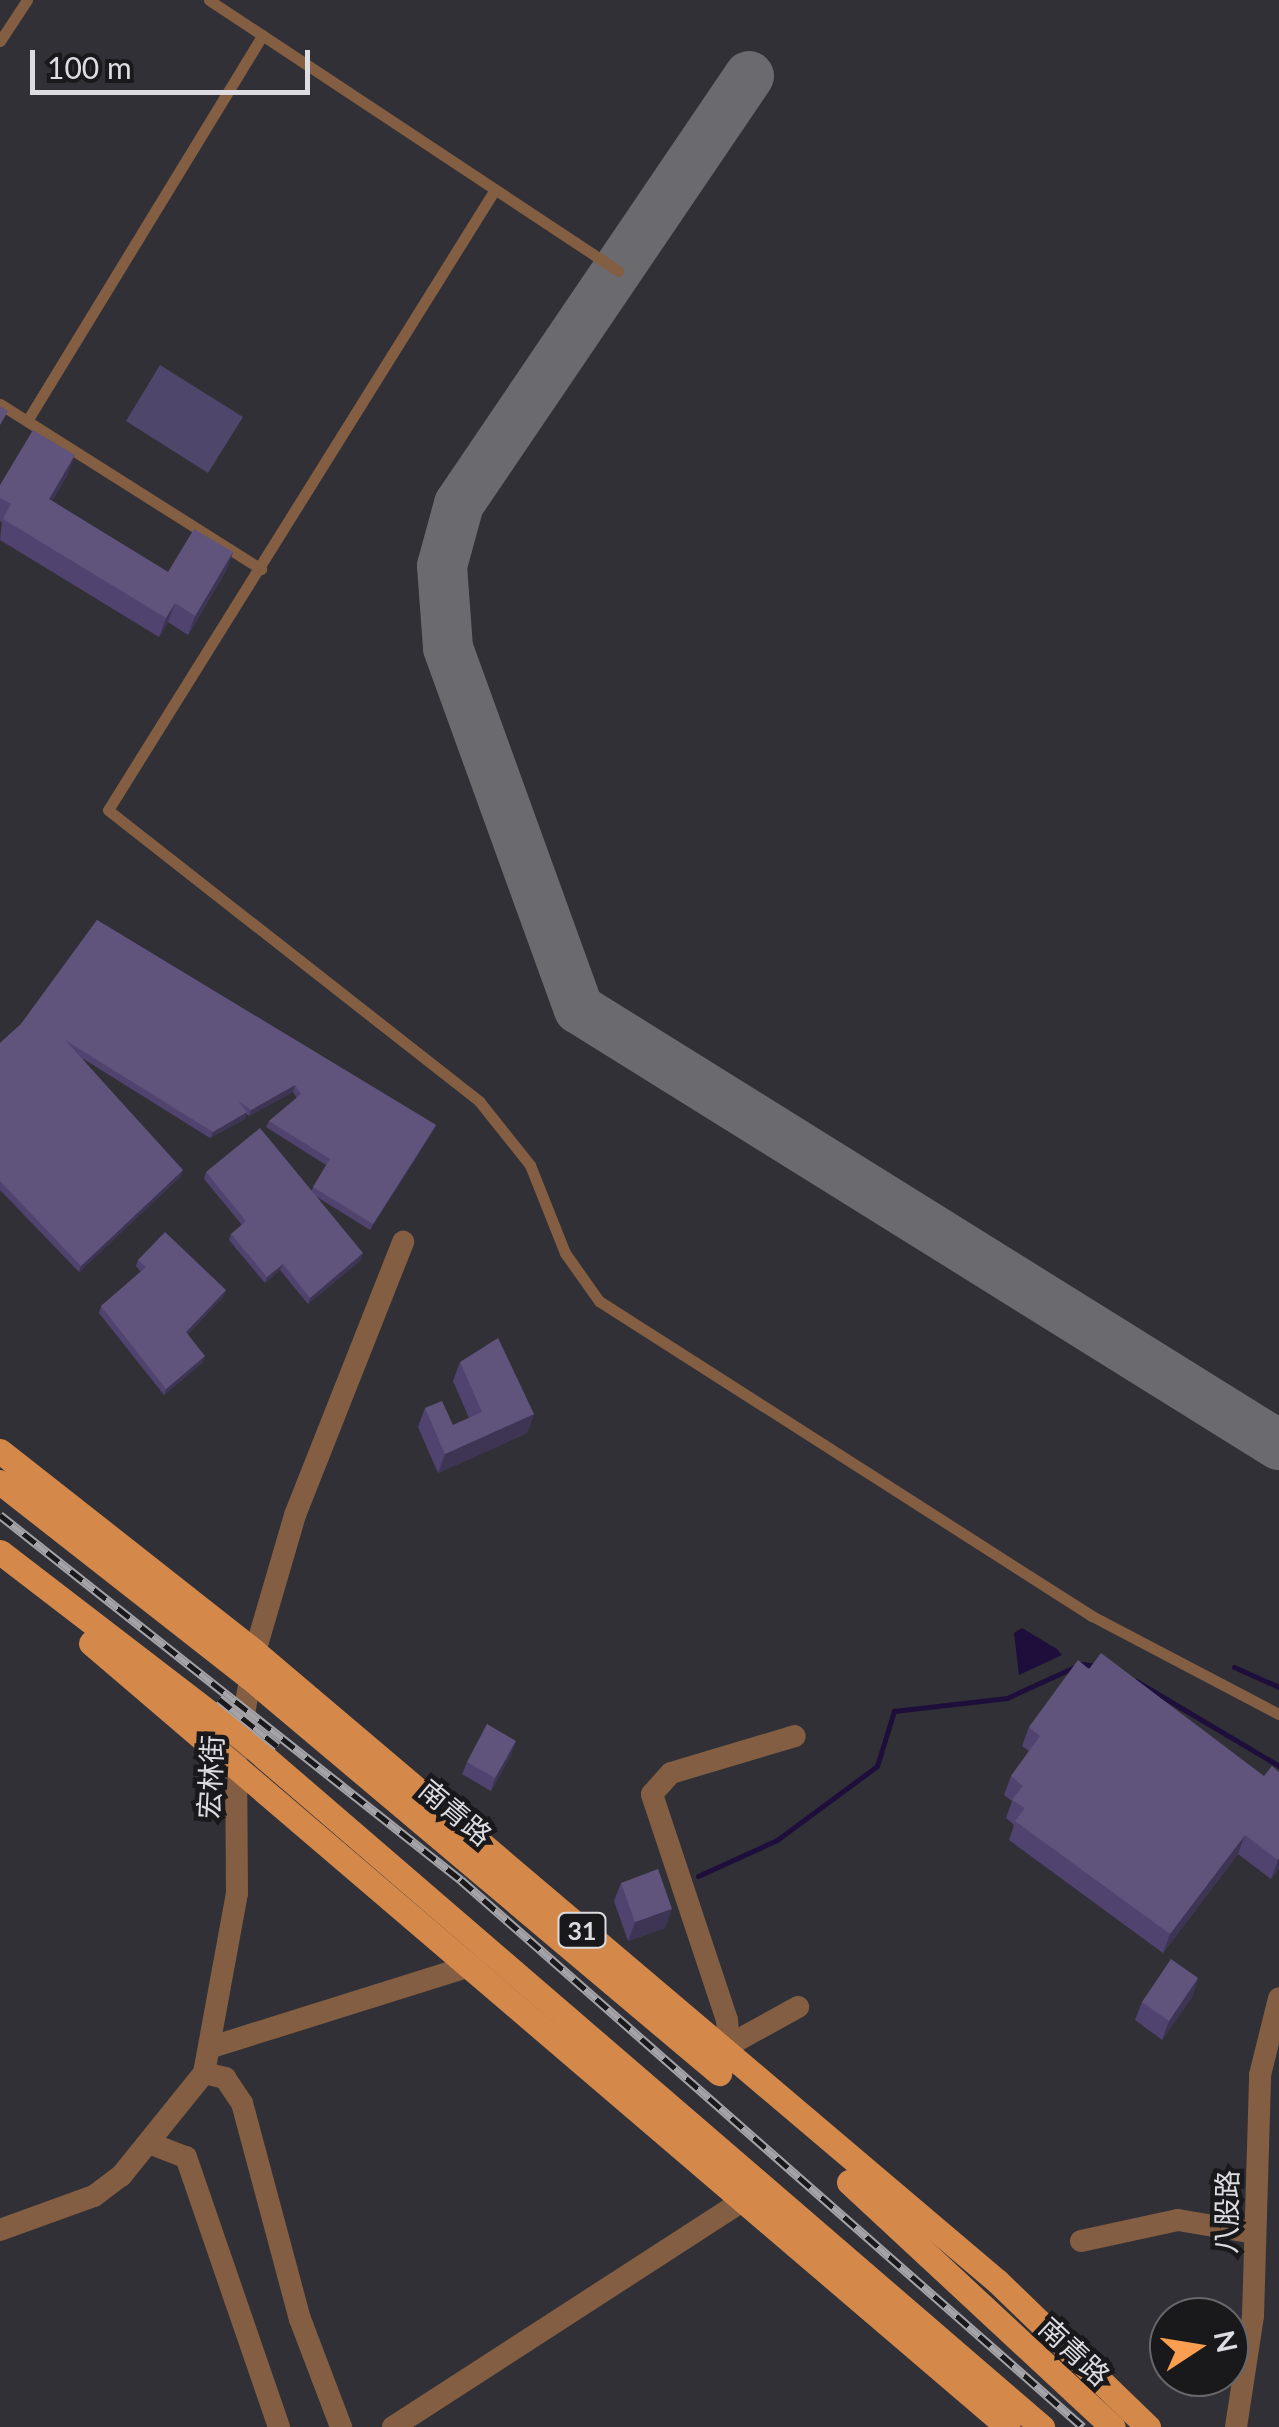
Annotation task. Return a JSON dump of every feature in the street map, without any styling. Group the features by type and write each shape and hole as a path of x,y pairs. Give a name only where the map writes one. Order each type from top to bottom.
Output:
{"main road":[{"name":"31","path":"0,1451 106,1531 252,1664 730,2053 802,2125 997,2281 1148,2427"},
{"path":"0,1468 106,1531"},
{"name":"南青路","path":"0,1482 252,1664 865,2196 1113,2427"},
{"path":"0,1552 795,2210 1042,2427"},
{"path":"0,1570 238,1747 742,2201 1008,2427"},
{"name":"南青路","path":"802,2125 865,2196"},
{"path":"697,2158 795,2210"}],"street":[{"name":"宏林街","path":"0,2230 94,2196 154,2144 204,2074 215,2046 237,1893 238,1747 252,1664 295,1515 403,1242"},
{"path":"795,1736 671,1772 652,1794 730,2053 798,2008"},
{"path":"215,2046 476,1964"},
{"name":"八股路","path":"1236,2427 1268,2138 1260,2075 1279,1998"},
{"path":"204,2074 225,2078 242,2103 300,2319 340,2427"},
{"path":"154,2144 186,2157 278,2427"},
{"path":"393,2427 742,2201"},
{"path":"1081,2241 1178,2220 1255,2233"}],"lane":[{"path":"0,41 27,0"},
{"path":"209,0 618,271"},
{"path":"27,422 263,35"},
{"path":"494,191 108,810 478,1101 530,1165 565,1253 599,1301 1092,1616 1279,1714"},
{"path":"0,404 261,569"}],"shaded area":[{"path":"160,365 243,417 208,473 126,421"},
{"path":"1022,1628 1062,1655 1019,1675 1014,1633"}],"building":[{"path":"0,406 8,411 0,425"},
{"path":"33,430 75,455 49,499 168,572 194,529 233,552 195,616 175,603 166,618 3,519 11,504 0,498 0,485"},
{"path":"97,920 436,1125 373,1224 313,1187 330,1159 269,1121 301,1094 295,1085 251,1110 238,1101 247,1112 213,1132 65,1040 183,1170 81,1266 0,1181 0,1043 21,1024"},
{"path":"260,1128 363,1253 310,1298 283,1264 267,1277 231,1234 246,1221 206,1172"},
{"path":"165,1232 226,1290 186,1332 205,1356 166,1389 101,1306 146,1267 138,1260"},
{"path":"498,1338 534,1414 445,1454 425,1408 442,1401 453,1425 482,1412 460,1362"},
{"path":"1101,1653 1264,1776 1272,1766 1279,1772 1278,1860 1245,1835 1170,1934 1015,1821 1025,1808 1012,1800 1023,1786 1011,1776 1040,1736 1029,1727 1078,1660 1089,1669"},
{"path":"487,1724 516,1741 495,1778 467,1762"},
{"path":"658,1869 672,1909 635,1922 621,1883"},
{"path":"1171,1959 1198,1978 1169,2021 1142,2002"}],"waterway":[{"path":"698,1876 777,1840 877,1766 894,1711 1007,1698 1081,1664 1098,1666"},
{"path":"1234,1667 1279,1687"},
{"path":"1136,1681 1279,1766"}],"taxiway":[{"path":"749,76 459,504 442,566 448,648 579,1009 1279,1445"}],"railway":[{"path":"0,1515 461,1880 1083,2427"},
{"path":"219,1699 277,1746"}]}
